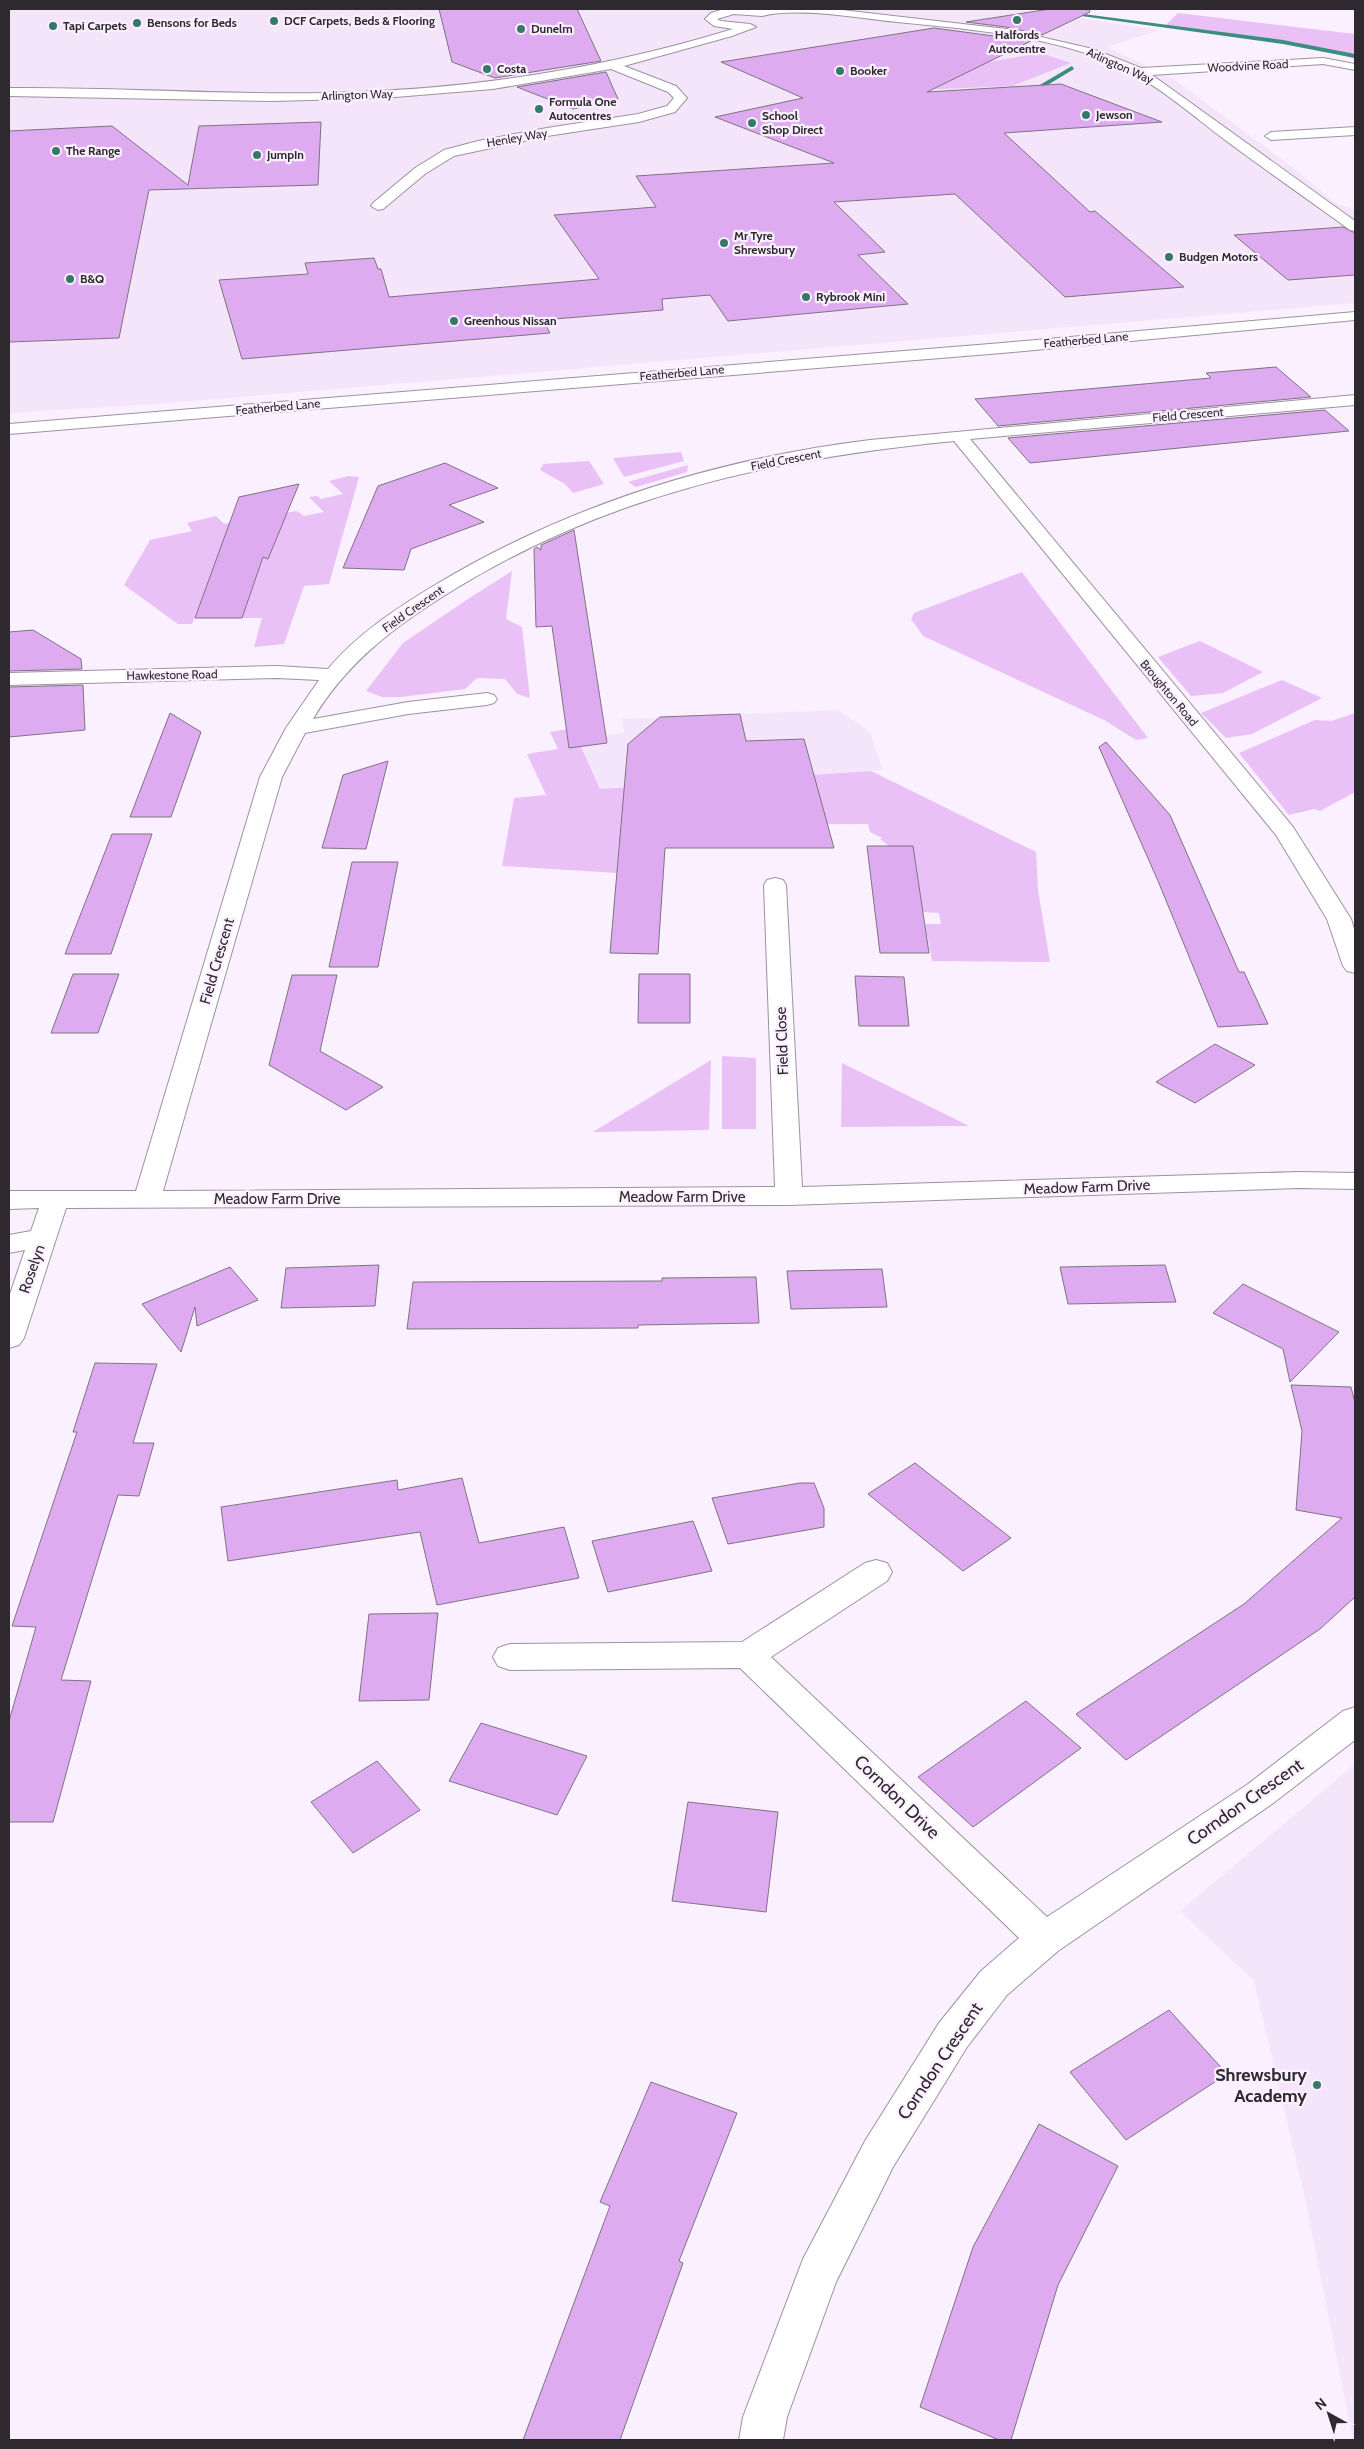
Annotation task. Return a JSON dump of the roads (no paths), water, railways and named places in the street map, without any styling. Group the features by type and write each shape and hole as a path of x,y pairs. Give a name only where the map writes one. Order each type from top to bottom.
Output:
{"street":[{"name":"Arlington Way","path":"712,15 777,9 963,26 1062,43 1100,54 1140,72 1170,90 1223,132 1355,227"},
{"name":"Arlington Way","path":"744,11 764,14 773,18 771,21"},
{"name":"Arlington Way","path":"9,92 92,91 207,96 346,96 517,82 613,66 658,56 771,21 840,14"},
{"name":"Arlington Way","path":"712,15 750,27"},
{"name":"Arlington Way","path":"700,43 719,28 712,15"},
{"name":"Woodvine Road","path":"1140,72 1323,61 1355,67"},
{"name":"Henley Way","path":"378,206 420,172 449,153 547,132 639,118 672,109 681,98 672,89 613,66"},
{"path":"1260,129 1282,145"},
{"path":"1271,136 1355,131"},
{"name":"Featherbed Lane","path":"9,429 992,349 1355,316"},
{"name":"Field Crescent","path":"147,1199 271,777 296,728 329,681 369,640 451,583 504,551 590,515 673,487 770,462 842,448 958,435 1355,400"},
{"name":"Broughton Road","path":"958,435 1285,832 1339,919 1355,966"},
{"name":"Hawkestone Road","path":"9,679 277,672 329,681"},
{"path":"329,681 372,714"},
{"path":"296,728 372,714 488,699"},
{"name":"Field Close","path":"775,885 789,1196"},
{"name":"Meadow Farm Drive","path":"9,1200 789,1196 1289,1181 1355,1181"},
{"name":"Roselyn","path":"9,1338 56,1199"},
{"path":"9,1244 42,1238"},
{"path":"510,1657 748,1655 876,1572"},
{"name":"Corndon Drive","path":"748,1655 1045,1940"},
{"name":"Corndon Crescent","path":"761,2440 765,2417 818,2274 879,2154 953,2035 994,1983 1045,1940 1260,1794 1355,1721"}],"waterway":[{"path":"1034,9 1283,42 1355,56"},
{"path":"1026,91 1034,91 1072,68"}],"place":[{"name":"Halfords Autocentre","path":"1017,20"},
{"name":"DCF Carpets, Beds & Flooring","path":"274,21"},
{"name":"Bensons for Beds","path":"137,23"},
{"name":"Tapi Carpets","path":"53,26"},
{"name":"Dunelm","path":"521,29"},
{"name":"Costa","path":"487,69"},
{"name":"Booker","path":"840,71"},
{"name":"Formula One Autocentres","path":"539,109"},
{"name":"Jewson","path":"1086,115"},
{"name":"School Shop Direct","path":"752,123"},
{"name":"The Range","path":"56,151"},
{"name":"JumpIn","path":"257,155"},
{"name":"Mr Tyre Shrewsbury","path":"724,243"},
{"name":"Budgen Motors","path":"1169,257"},
{"name":"B&Q","path":"70,279"},
{"name":"Rybrook Mini","path":"806,297"},
{"name":"Greenhous Nissan","path":"454,321"},
{"name":"Shrewsbury Academy","path":"1317,2085"}]}
